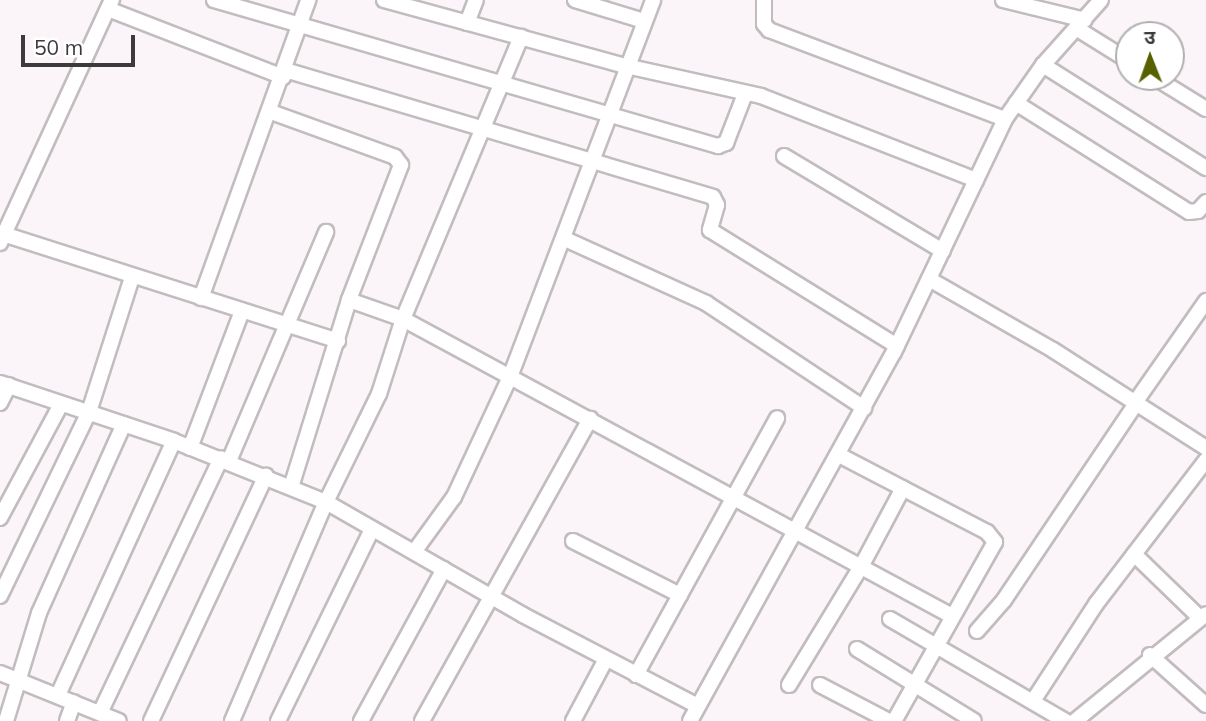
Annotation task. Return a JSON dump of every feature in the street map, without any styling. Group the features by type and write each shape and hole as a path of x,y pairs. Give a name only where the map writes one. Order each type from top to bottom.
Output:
{"street":[{"path":"214,0 607,117 723,145 745,94"},
{"path":"201,298 271,112 308,0"},
{"path":"384,0 626,66 761,96 976,180"},
{"path":"467,23 476,0"},
{"path":"575,0 644,21"},
{"path":"414,552 454,496 510,377 565,239 607,117 653,0"},
{"path":"764,0 764,24 769,30 1005,119"},
{"path":"1003,0 1081,24 1115,50"},
{"path":"690,721 897,346 1005,119 1043,65 1101,0"},
{"path":"338,341 1,237 110,5 284,74 590,164 713,197 717,205 710,230 897,346"},
{"path":"232,721 326,502 379,394 403,319 521,37"},
{"path":"1043,65 1206,168"},
{"path":"1177,91 1206,109"},
{"path":"1016,103 1189,212 1198,211 1206,202"},
{"path":"271,112 395,158 401,165 349,300 290,487"},
{"path":"784,156 943,251"},
{"path":"100,713 290,326 326,232"},
{"path":"565,239 706,303 864,408"},
{"path":"0,596 89,412 132,277"},
{"path":"929,279 1053,350 1206,448"},
{"path":"349,300 403,319 798,529 950,615"},
{"path":"977,631 1004,600 1134,404 1205,305"},
{"path":"190,448 242,311"},
{"path":"0,403 4,384 174,441 326,502 489,596 698,706"},
{"path":"0,518 61,404"},
{"path":"636,675 776,418"},
{"path":"422,721 489,596 590,419"},
{"path":"6,721 39,613 124,424"},
{"path":"58,695 174,441"},
{"path":"820,685 891,721 915,684 950,615 989,556 993,537 839,455"},
{"path":"1033,701 1134,554 1206,460"},
{"path":"150,721 266,476"},
{"path":"789,685 862,565 903,488"},
{"path":"278,721 372,529"},
{"path":"573,541 680,595"},
{"path":"1074,721 1150,655 1203,616 1134,554"},
{"path":"361,721 444,569"},
{"path":"890,619 1065,721"},
{"path":"857,649 974,721"},
{"path":"1150,655 1206,705"},
{"path":"573,721 606,659"},
{"path":"0,673 119,721"},
{"path":"67,721 74,702"}]}
